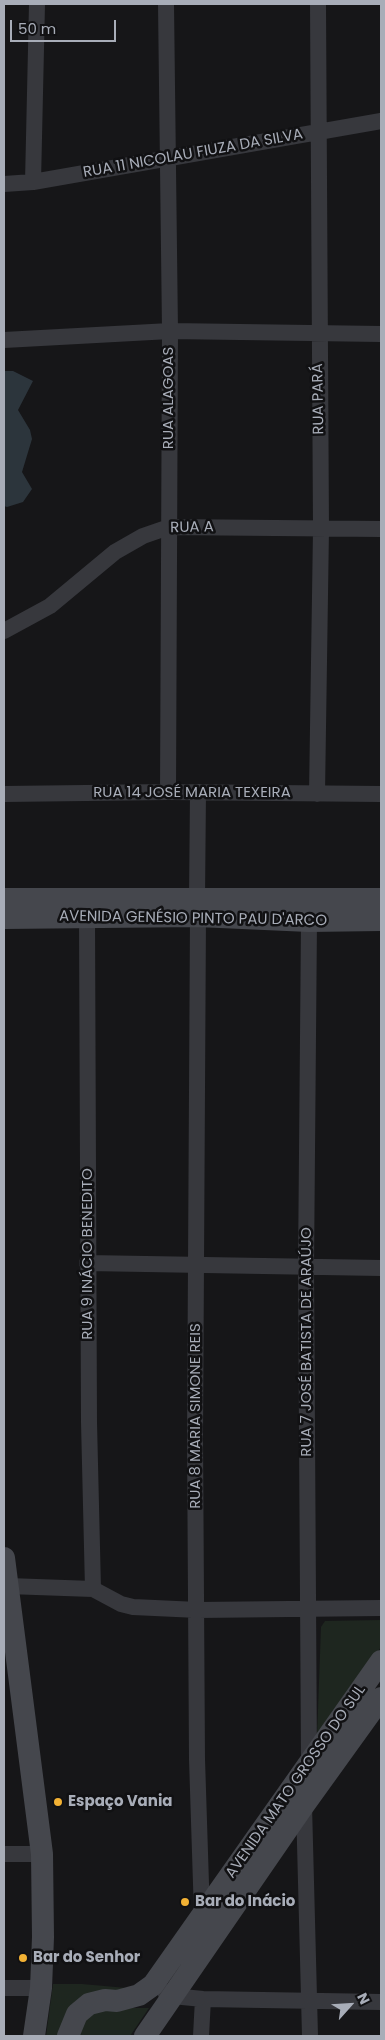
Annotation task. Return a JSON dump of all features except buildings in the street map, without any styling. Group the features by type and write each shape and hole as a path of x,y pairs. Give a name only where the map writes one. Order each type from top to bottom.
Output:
{"main road":[{"name":"AVENIDA GENÉSIO PINTO PAU D'ARCO","path":"4,899 197,908 373,909"},
{"name":"AVENIDA GENÉSIO PINTO PAU D'ARCO","path":"4,918 87,918 197,908 309,921 373,909"},
{"path":"4,1558 42,1854 44,1900 41,1988 34,2036"},
{"name":"AVENIDA MATO GROSSO DO SUL","path":"68,2036 77,2014 89,2004 105,2000 116,2001 139,1995 153,1985 309,1763 377,1676"},
{"name":"AVENIDA MATO GROSSO DO SUL","path":"145,2036 304,1805 381,1698"}],"street":[{"path":"33,182 37,4"},
{"name":"RUA ALAGOAS","path":"166,4 170,331 168,792"},
{"name":"RUA PARÁ","path":"317,794 320,529 318,4"},
{"name":"RUA 11 NICOLAU FIUZA DA SILVA","path":"4,184 33,182 381,121"},
{"path":"4,340 170,331 381,334"},
{"name":"RUA A","path":"4,631 50,606 115,552 143,536 169,527 381,529"},
{"name":"RUA 14 JOSÉ MARIA TEXEIRA","path":"4,794 168,792 381,794"},
{"name":"RUA 8 MARIA SIMONE REIS","path":"198,792 195,1437 198,1610 197,1758 202,1915"},
{"name":"RUA 9 INÁCIO BENEDITO","path":"87,918 87,1263 93,1589"},
{"name":"RUA 7 JOSÉ BATISTA DE ARAÚJO","path":"309,921 306,1267 309,1763"},
{"path":"87,1263 381,1268"},
{"path":"8,1586 93,1589 121,1604 133,1607 198,1610 381,1608"},
{"path":"304,1805 310,2036"},
{"path":"4,1854 42,1854"},
{"path":"153,1985 172,1996 203,1999 381,2002"},
{"path":"4,1988 41,1988"},
{"path":"201,2036 203,1999"}],"shaded area":[{"path":"4,371 13,371 33,381 18,410 30,430 32,439 22,472 32,489 23,502 7,507 4,506"},
{"path":"381,1620 381,1647 319,1738 317,1737 321,1627 325,1621"},
{"path":"53,1984 82,1984 127,1988 62,2036 46,2036"},
{"path":"96,2008 149,2008 130,2036 78,2036 82,2022"}],"place":[{"name":"Espaço Vania","path":"58,1802"},
{"name":"Bar do Inácio","path":"185,1902"},
{"name":"Bar do Senhor","path":"23,1958"}]}
